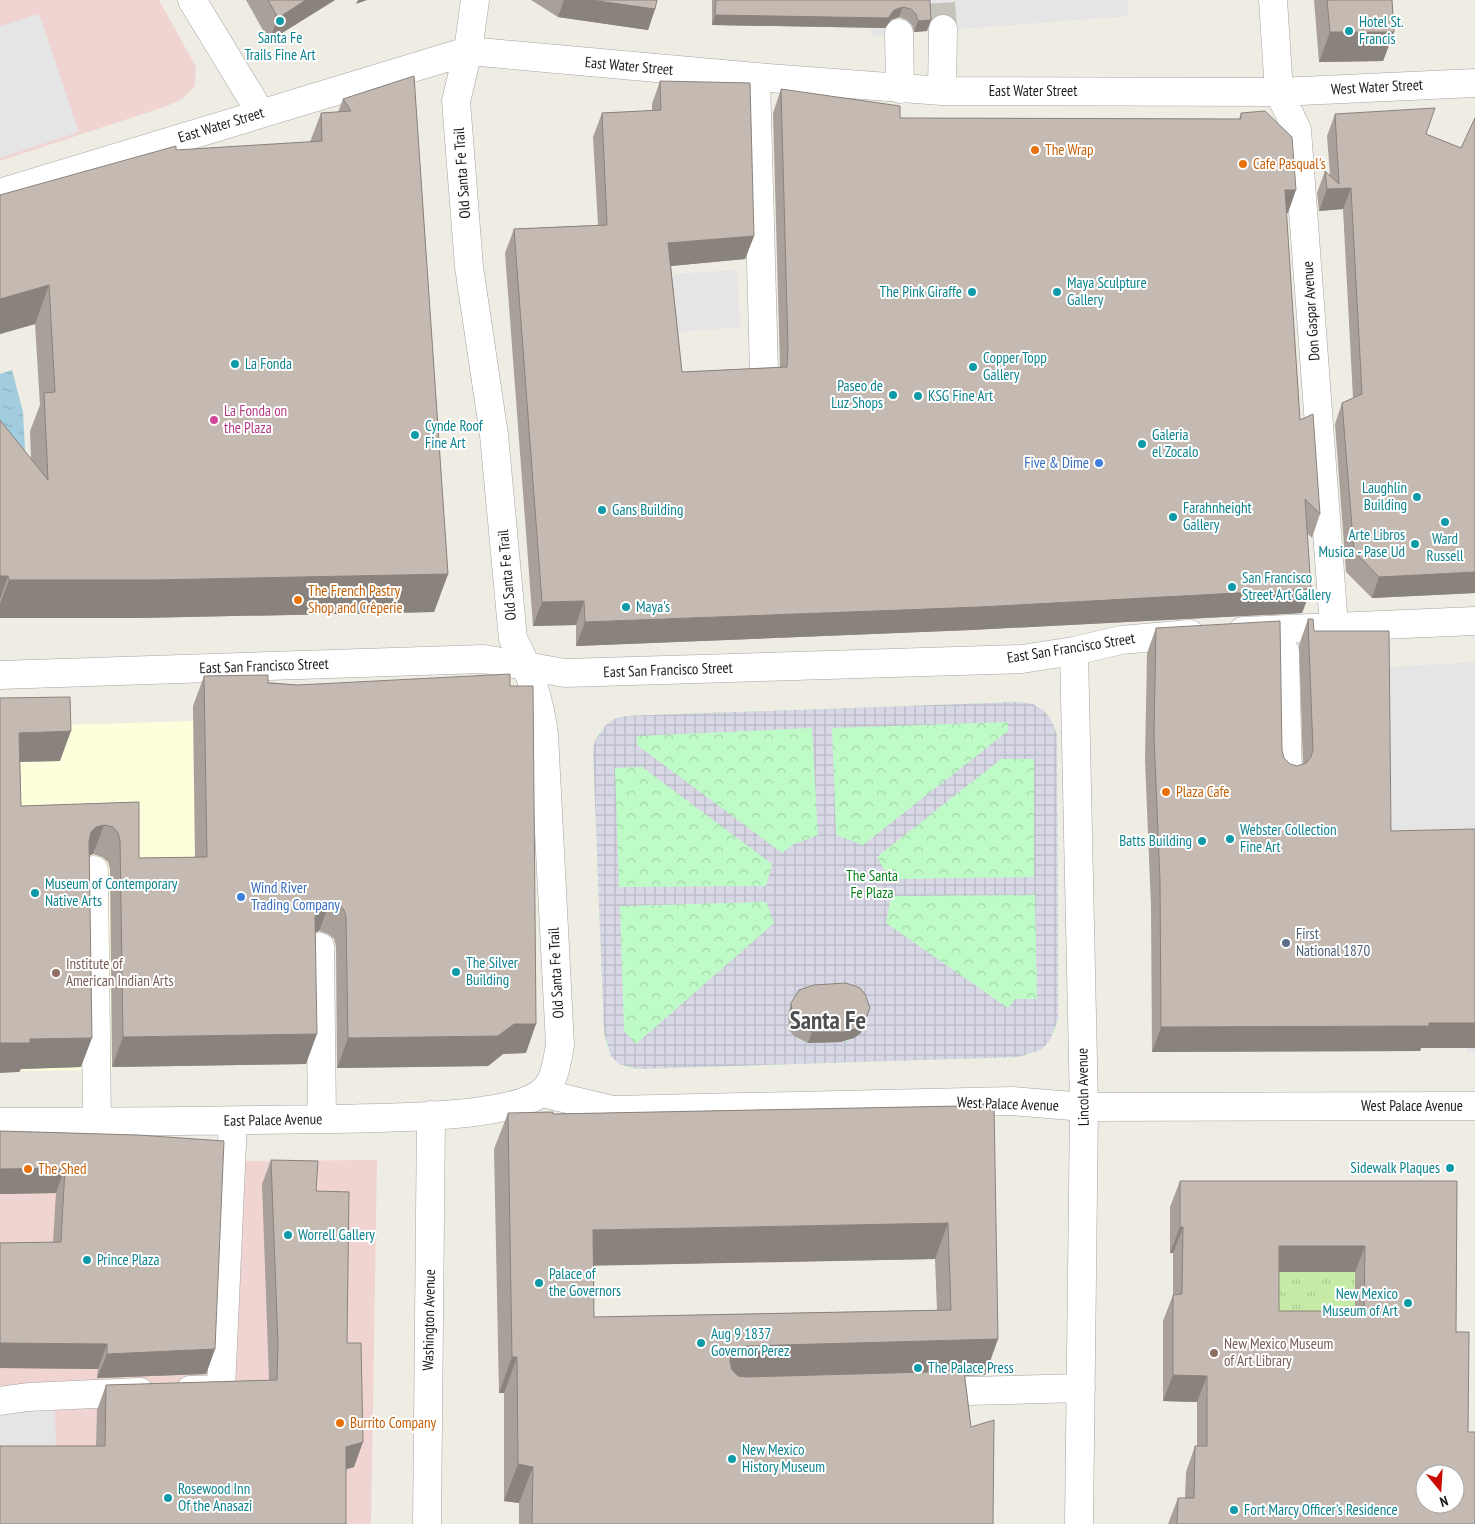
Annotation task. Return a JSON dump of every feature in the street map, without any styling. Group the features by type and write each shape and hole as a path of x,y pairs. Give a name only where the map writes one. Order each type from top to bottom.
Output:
{"street":[{"path":"192,0 260,112"},
{"name":"Old Santa Fe Trail","path":"475,0 476,8 468,51 456,101 469,267 494,435 512,640 528,666 541,708 544,735 560,1045 552,1078 542,1093"},
{"name":"Don Gaspar Avenue","path":"1274,0 1280,92 1298,130 1334,626"},
{"path":"942,91 943,29"},
{"path":"899,33 900,89"},
{"name":"East Water Street","path":"0,192 260,112 468,51 756,78 900,89 942,91 1280,92"},
{"path":"756,78 764,372"},
{"name":"West Water Street","path":"1280,92 1474,79"},
{"name":"East San Francisco Street","path":"0,675 484,659 574,673 1022,659 1074,651 1122,640 1216,632 1475,621"},
{"name":"Lincoln Avenue","path":"1074,651 1084,1107 1079,1524"},
{"path":"1285,652 1288,775"},
{"path":"94,870 98,1122"},
{"path":"320,947 322,1119"},
{"name":"West Palace Avenue","path":"542,1093 613,1110 1012,1100 1084,1107 1475,1106"},
{"name":"East Palace Avenue","path":"0,1122 233,1122 431,1116 523,1103 542,1093"},
{"name":"Washington Avenue","path":"427,1524 431,1116"},
{"path":"0,1401 28,1397 221,1389 233,1122"},
{"path":"900,1393 1081,1388"}],"shaded area":[{"path":"0,0 159,0 196,67 195,86 182,99 167,106 0,161"},
{"path":"870,0 1128,0 1128,16 871,36"},
{"path":"39,14 79,132 0,158 0,26"},
{"path":"737,270 740,327 676,332 672,274"},
{"path":"1475,662 1475,1053 1467,1053 1466,845 1392,848 1389,667"},
{"path":"1019,702 1033,704 1044,711 1050,718 1057,735 1058,1019 1050,1040 1041,1050 1018,1057 638,1069 619,1064 611,1056 604,1032 593,749 595,741 606,725 616,718 626,716","holes":["1008,722 1008,731 863,845 836,835 832,728","812,728 818,835 794,844 782,853 637,745 637,736","1001,759 1034,759 1034,877 890,879 877,857","642,767 772,864 766,886 619,887 615,768","1035,895 1037,999 1015,999 1008,1008 886,923 891,896","766,902 774,923 636,1044 624,1031 620,906","790,1007 866,1019 861,1033 847,1041 808,1043 800,1040 789,1030 788,1014"]},
{"name":"Institute of American Indian Arts","path":"193,721 195,875 110,876 112,1070 0,1071 0,727"},
{"path":"377,1160 371,1524 0,1524 0,1163"},
{"path":"55,1408 56,1457 0,1458 0,1409"}],"green space":[{"name":"The Santa Fe Plaza","path":"1019,702 1039,708 1044,712 1055,728 1057,735 1058,1019 1053,1034 1045,1045 1033,1052 1018,1057 638,1069 623,1065 614,1058 607,1046 604,1032 593,749 597,737 604,727 614,720 626,716"},
{"path":"1270,1272 1355,1272 1355,1337 1269,1337"}],"water":[{"path":"12,370 23,412 25,450 0,454 0,374"}],"building":[{"path":"268,0 306,0 278,18"},
{"path":"591,0 657,0 655,9"},
{"path":"716,0 930,0 931,20 918,21 916,14 911,9 903,7 894,10 888,18 715,15"},
{"path":"1327,0 1392,0 1394,32 1330,32"},
{"name":"La Fonda on the Plaza","path":"414,76 448,574 152,580 9,580 8,576 0,576 0,420 48,480 44,393 55,392 49,285 0,299 0,195 176,146 176,150 322,141 321,113 351,111 343,99"},
{"path":"660,81 750,83 754,236 668,243 682,372 787,367 781,89 900,106 900,118 1241,119 1241,113 1265,111 1292,137 1296,190 1285,190 1300,420 1313,414 1320,514 1305,499 1311,589 980,607 585,622 584,601 542,602 514,229 607,225 602,113 661,110"},
{"path":"1435,108 1426,134 1461,148 1475,118 1475,572 1379,577 1354,551 1342,403 1362,394 1351,188 1327,189 1325,171 1339,184 1335,114"},
{"path":"1308,619 1313,619 1314,631 1389,631 1391,831 1475,829 1475,1023 1429,1023 1429,1026 1161,1027 1160,881 1154,735 1156,628 1280,621 1282,750 1284,758 1290,764 1297,766 1306,763 1311,757 1313,750"},
{"path":"510,674 510,686 533,686 536,1024 514,1024 498,1036 348,1038 346,917 344,910 339,904 330,902 323,904 317,909 315,918 317,1034 123,1037 120,840 118,833 113,827 104,825 96,827 91,832 89,841 92,1038 30,1039 30,1043 0,1043 0,698 70,697 71,731 19,733 21,806 139,802 139,858 207,857 204,676 268,675 268,683 298,685"},
{"path":"846,983 860,988 865,994 870,1008 864,1023 858,1028 844,1032 812,1032 798,1025 793,1019 791,1003 799,990 814,985"},
{"path":"960,1104 994,1104 998,1339 745,1346 737,1349 731,1355 730,1362 732,1370 738,1376 746,1377 964,1371 971,1427 994,1420 993,1524 532,1524 533,1467 518,1464 517,1357 512,1357 508,1113 553,1112 553,1114 960,1106","holes":["948,1223 951,1310 594,1317 593,1230"]},
{"name":"Prince Plaza","path":"0,1131 138,1135 224,1141 215,1349 107,1354 107,1344 0,1343 0,1243 61,1242 65,1168 0,1169"},
{"path":"271,1160 318,1161 316,1191 349,1192 347,1343 361,1343 363,1442 346,1447 346,1524 0,1524 0,1446 105,1446 106,1385 277,1380 278,1344"},
{"path":"1180,1181 1457,1181 1456,1332 1469,1332 1468,1432 1475,1432 1475,1524 1177,1524 1178,1498 1194,1498 1195,1446 1207,1446 1207,1376 1173,1375 1173,1295 1182,1294 1183,1227 1180,1227","holes":["1279,1246 1365,1246 1364,1311 1279,1311"]}],"tunnel":[{"path":"941,3 943,29"}],"place":[{"name":"Santa Fe Trails Fine Art","path":"280,21"},
{"name":"Hotel St. Francis","path":"1349,31"},
{"name":"The Wrap","path":"1035,150"},
{"name":"Cafe Pasqual's","path":"1243,164"},
{"name":"The Pink Giraffe","path":"972,292"},
{"name":"Maya Sculpture Gallery","path":"1057,292"},
{"name":"La Fonda","path":"235,364"},
{"name":"Copper Topp Gallery","path":"973,367"},
{"name":"Paseo de Luz Shops","path":"893,395"},
{"name":"KSG Fine Art","path":"918,396"},
{"name":"La Fonda on the Plaza","path":"214,420"},
{"name":"Cynde Roof Fine Art","path":"415,435"},
{"name":"Galeria el Zocalo","path":"1142,444"},
{"name":"Five & Dime","path":"1099,463"},
{"name":"Laughlin Building","path":"1417,497"},
{"name":"Gans Building","path":"602,510"},
{"name":"Farahnheight Gallery","path":"1173,517"},
{"name":"Ward Russell","path":"1445,522"},
{"name":"Arte Libros Musica - Pase Ud","path":"1415,544"},
{"name":"San Francisco Street Art Gallery","path":"1232,587"},
{"name":"The French Pastry Shop and Crêperie","path":"298,600"},
{"name":"Maya's","path":"626,607"},
{"name":"Plaza Cafe","path":"1166,792"},
{"name":"Webster Collection Fine Art","path":"1230,839"},
{"name":"Batts Building","path":"1202,841"},
{"name":"Museum of Contemporary Native Arts","path":"35,893"},
{"name":"Wind River Trading Company","path":"241,897"},
{"name":"First National 1870","path":"1286,943"},
{"name":"The Silver Building","path":"456,972"},
{"name":"Institute of American Indian Arts","path":"56,973"},
{"name":"Sidewalk Plaques","path":"1450,1168"},
{"name":"The Shed","path":"28,1169"},
{"name":"Worrell Gallery","path":"288,1235"},
{"name":"Prince Plaza","path":"87,1260"},
{"name":"Palace of the Governors","path":"539,1283"},
{"name":"New Mexico Museum of Art","path":"1408,1303"},
{"name":"Aug 9 1837 Governor Perez","path":"701,1343"},
{"name":"New Mexico Museum of Art Library","path":"1214,1353"},
{"name":"The Palace Press","path":"918,1368"},
{"name":"Burrito Company","path":"340,1423"},
{"name":"New Mexico History Museum","path":"732,1459"},
{"name":"Rosewood Inn Of the Anasazi","path":"168,1498"},
{"name":"Fort Marcy Officer's Residence","path":"1234,1510"}],"district":[{"name":"Santa Fe","path":"828,1020"}]}
